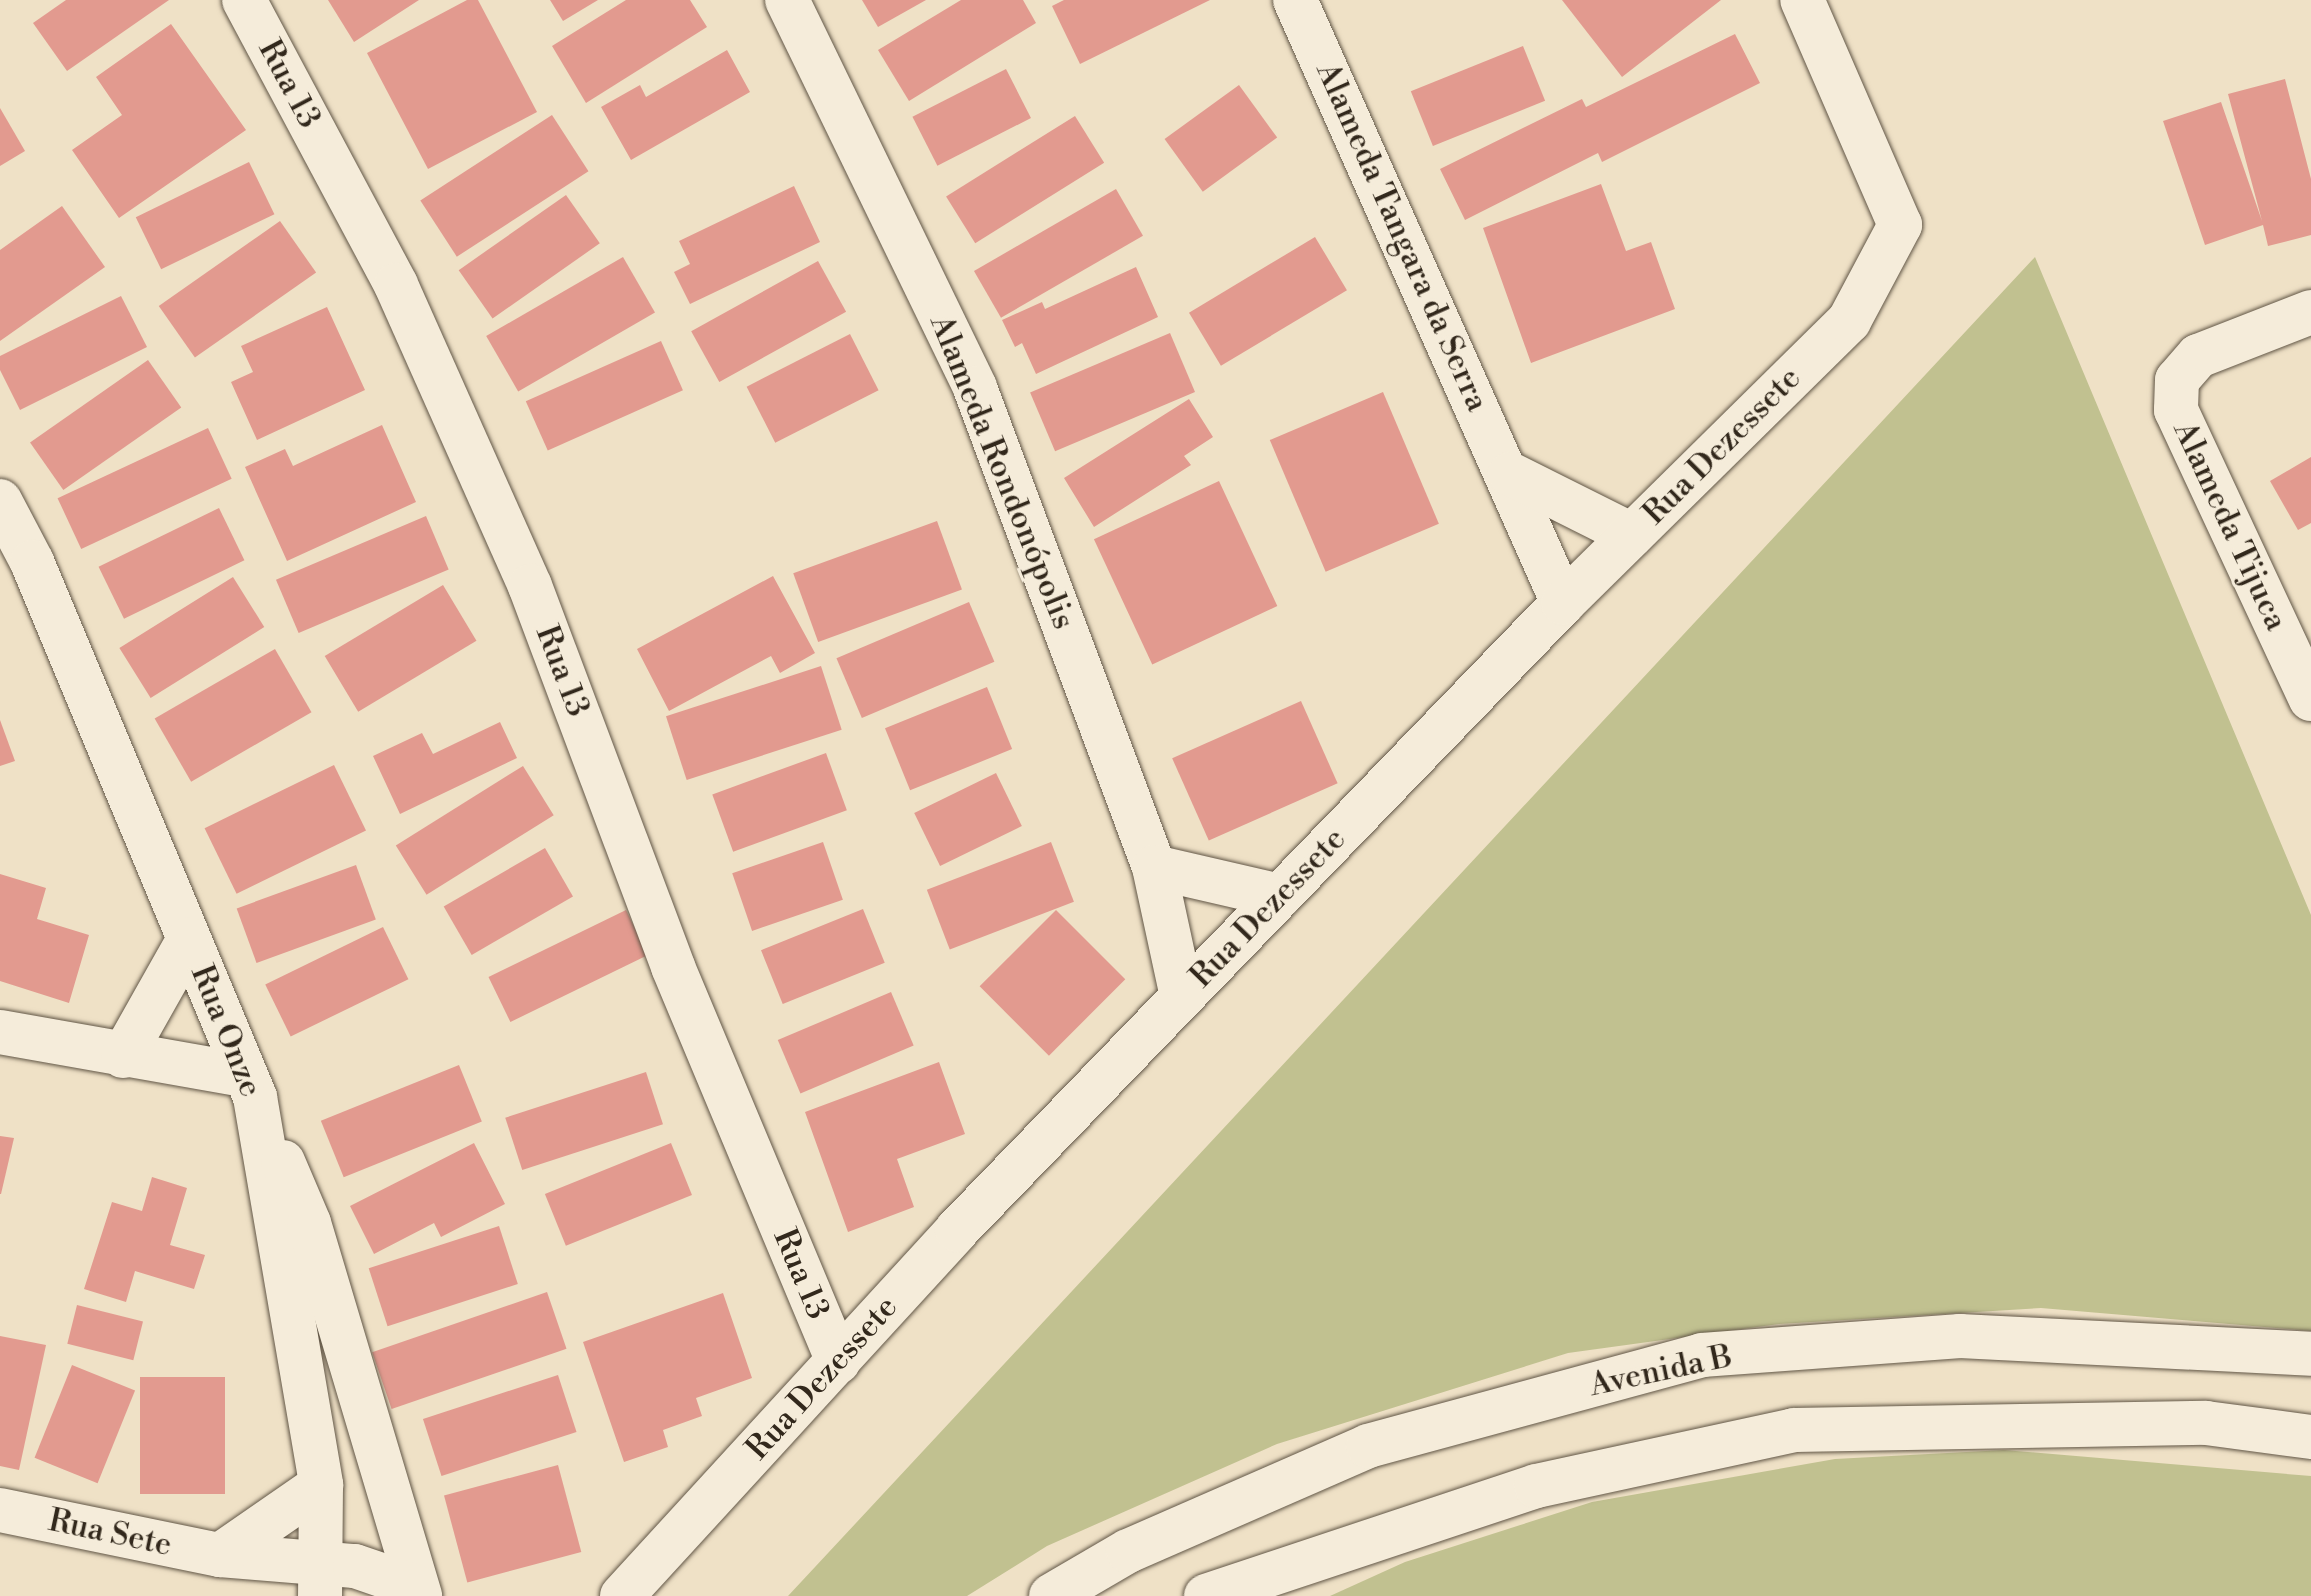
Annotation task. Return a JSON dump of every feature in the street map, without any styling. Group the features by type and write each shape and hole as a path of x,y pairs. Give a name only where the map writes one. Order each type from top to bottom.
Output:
{"street":[{"name":"Rua 13","path":"244,0 396,285 530,586 673,967 838,1362"},
{"name":"Alameda Rondonópolis","path":"787,0 975,388 1154,867 1182,997"},
{"name":"Alameda Tangara da Serra","path":"1295,0 1510,474 1563,603"},
{"name":"Rua Dezessete","path":"621,1594 1182,997 1563,603 1849,321 1900,225 1802,0"},
{"name":"Alameda Tijuca","path":"2311,312 2198,356 2177,380 2176,410 2311,699"},
{"path":"1510,474 1632,535"},
{"name":"Rua Onze","path":"0,501 16,559 189,939 250,1086 321,1485 322,1580"},
{"path":"1154,867 1280,896"},
{"path":"123,1056 189,939"},
{"path":"0,1032 123,1056 250,1086 309,1223 418,1591"},
{"name":"Avenida B","path":"1051,1596 1128,1551 1368,1446 1702,1355 1960,1336 2311,1354"},
{"path":"1206,1596 1536,1486 1794,1430 2206,1423 2311,1437"},
{"path":"220,1555 321,1485"},
{"name":"Rua Sete","path":"0,1510 220,1555 322,1580 377,1571 418,1591"}],"green space":[{"path":"2035,257 2311,915 2311,1331 2041,1308 1779,1324 1568,1353 1277,1444 1047,1546 967,1596 788,1596"},
{"path":"2004,1450 2311,1476 2311,1596 1330,1596 1405,1562 1592,1502 1835,1459"}],"building":[{"path":"66,0 169,0 67,71 33,23"},
{"path":"328,0 419,0 354,42"},
{"path":"467,0 478,0 537,112 428,169 367,53"},
{"path":"550,0 598,0 563,21"},
{"path":"626,0 690,0 707,27 586,103 552,46"},
{"path":"862,0 926,0 878,27"},
{"path":"961,0 1023,0 1036,23 909,101 878,50"},
{"path":"1064,0 1210,0 1080,64 1052,6"},
{"path":"1562,0 1721,0 1622,77"},
{"path":"171,24 246,130 119,218 72,150 122,115 96,77"},
{"path":"1735,34 1760,83 1602,162 1598,153 1465,220 1440,169 1582,99 1586,107"},
{"path":"1523,46 1545,101 1433,146 1411,91"},
{"path":"727,50 750,92 631,160 601,107 640,85 646,97"},
{"path":"1006,69 1031,118 937,166 912,117"},
{"path":"2285,79 2311,179 2311,235 2268,246 2263,225 2205,245 2163,121 2221,102 2262,221 2228,94"},
{"path":"1239,85 1277,138 1203,192 1165,139"},
{"path":"0,108 25,151 0,166"},
{"path":"552,115 588,171 457,257 420,201"},
{"path":"1075,116 1104,163 975,243 946,197"},
{"path":"249,162 274,214 161,269 136,217"},
{"path":"1601,184 1626,251 1651,242 1675,309 1531,363 1483,228"},
{"path":"794,186 820,242 690,304 674,272 690,264 679,241"},
{"path":"1116,189 1143,236 1001,318 974,271"},
{"path":"566,195 600,243 493,318 459,270"},
{"path":"62,206 105,267 0,341 0,250"},
{"path":"280,221 316,273 195,357 159,306"},
{"path":"1315,237 1347,290 1221,366 1189,313"},
{"path":"623,257 655,312 518,391 486,336"},
{"path":"818,261 846,312 719,382 691,331"},
{"path":"1136,267 1158,317 1036,374 1022,343 1015,347 1002,320 1042,302 1045,309"},
{"path":"121,296 147,347 20,410 0,370 0,356"},
{"path":"327,307 365,390 257,440 231,382 253,372 241,346"},
{"path":"1170,333 1195,392 1055,451 1030,392"},
{"path":"850,334 879,390 775,443 747,387"},
{"path":"661,341 683,390 548,451 526,401"},
{"path":"148,360 181,408 63,490 30,443"},
{"path":"1383,392 1439,524 1326,572 1270,440"},
{"path":"1189,399 1213,437 1184,456 1191,465 1094,527 1064,478"},
{"path":"382,425 416,502 287,561 245,467 285,449 293,466"},
{"path":"208,428 232,479 81,549 58,498"},
{"path":"2311,457 2311,523 2298,530 2270,481"},
{"path":"1219,481 1277,606 1152,664 1094,539"},
{"path":"219,508 244,560 124,619 99,567"},
{"path":"426,516 449,569 299,633 276,580"},
{"path":"937,521 962,590 818,642 793,573"},
{"path":"773,576 815,653 780,673 771,656 669,711 637,649"},
{"path":"233,577 264,627 151,698 119,648"},
{"path":"443,585 476,641 358,712 325,656"},
{"path":"969,602 994,662 862,718 836,658"},
{"path":"275,649 312,712 191,782 155,718"},
{"path":"821,666 842,730 687,780 666,716"},
{"path":"987,687 1012,749 910,790 885,728"},
{"path":"1301,701 1338,783 1209,841 1172,758"},
{"path":"0,720 15,761 0,766"},
{"path":"500,722 517,758 400,814 373,756 422,733 433,754"},
{"path":"826,753 847,810 733,852 712,794"},
{"path":"334,765 366,831 237,894 205,828"},
{"path":"523,766 554,815 427,895 396,845"},
{"path":"996,773 1022,826 940,866 914,813"},
{"path":"823,842 843,900 752,931 732,873"},
{"path":"1051,842 1074,902 950,949 927,890"},
{"path":"545,848 573,896 472,955 444,906"},
{"path":"356,865 376,920 256,963 237,908"},
{"path":"0,874 46,888 37,919 89,935 69,1003 0,981"},
{"path":"863,909 885,963 783,1004 761,950"},
{"path":"626,910 648,955 510,1022 488,977"},
{"path":"1056,910 1125,979 1049,1056 980,986"},
{"path":"383,927 408,979 291,1037 265,984"},
{"path":"891,992 914,1045 800,1093 778,1040"},
{"path":"939,1062 965,1134 897,1159 914,1207 848,1232 805,1112"},
{"path":"459,1065 482,1122 344,1177 321,1121"},
{"path":"646,1072 663,1124 522,1170 505,1118"},
{"path":"0,1136 14,1138 1,1194 0,1194"},
{"path":"474,1143 505,1204 441,1237 434,1223 374,1254 350,1206"},
{"path":"671,1143 692,1195 566,1246 545,1194"},
{"path":"152,1177 187,1188 170,1245 205,1255 194,1289 135,1271 126,1302 84,1289 112,1202 142,1211"},
{"path":"499,1226 518,1284 388,1326 369,1268"},
{"path":"547,1292 567,1349 392,1409 372,1352"},
{"path":"723,1293 752,1378 696,1398 702,1416 663,1430 668,1447 624,1462 583,1342"},
{"path":"77,1305 143,1321 133,1360 67,1344"},
{"path":"0,1336 46,1345 19,1470 0,1466"},
{"path":"72,1365 135,1390 98,1483 35,1458"},
{"path":"558,1375 577,1432 441,1476 423,1419"},
{"path":"140,1377 225,1377 225,1494 140,1494"},
{"path":"558,1465 581,1552 467,1582 444,1496"}]}
